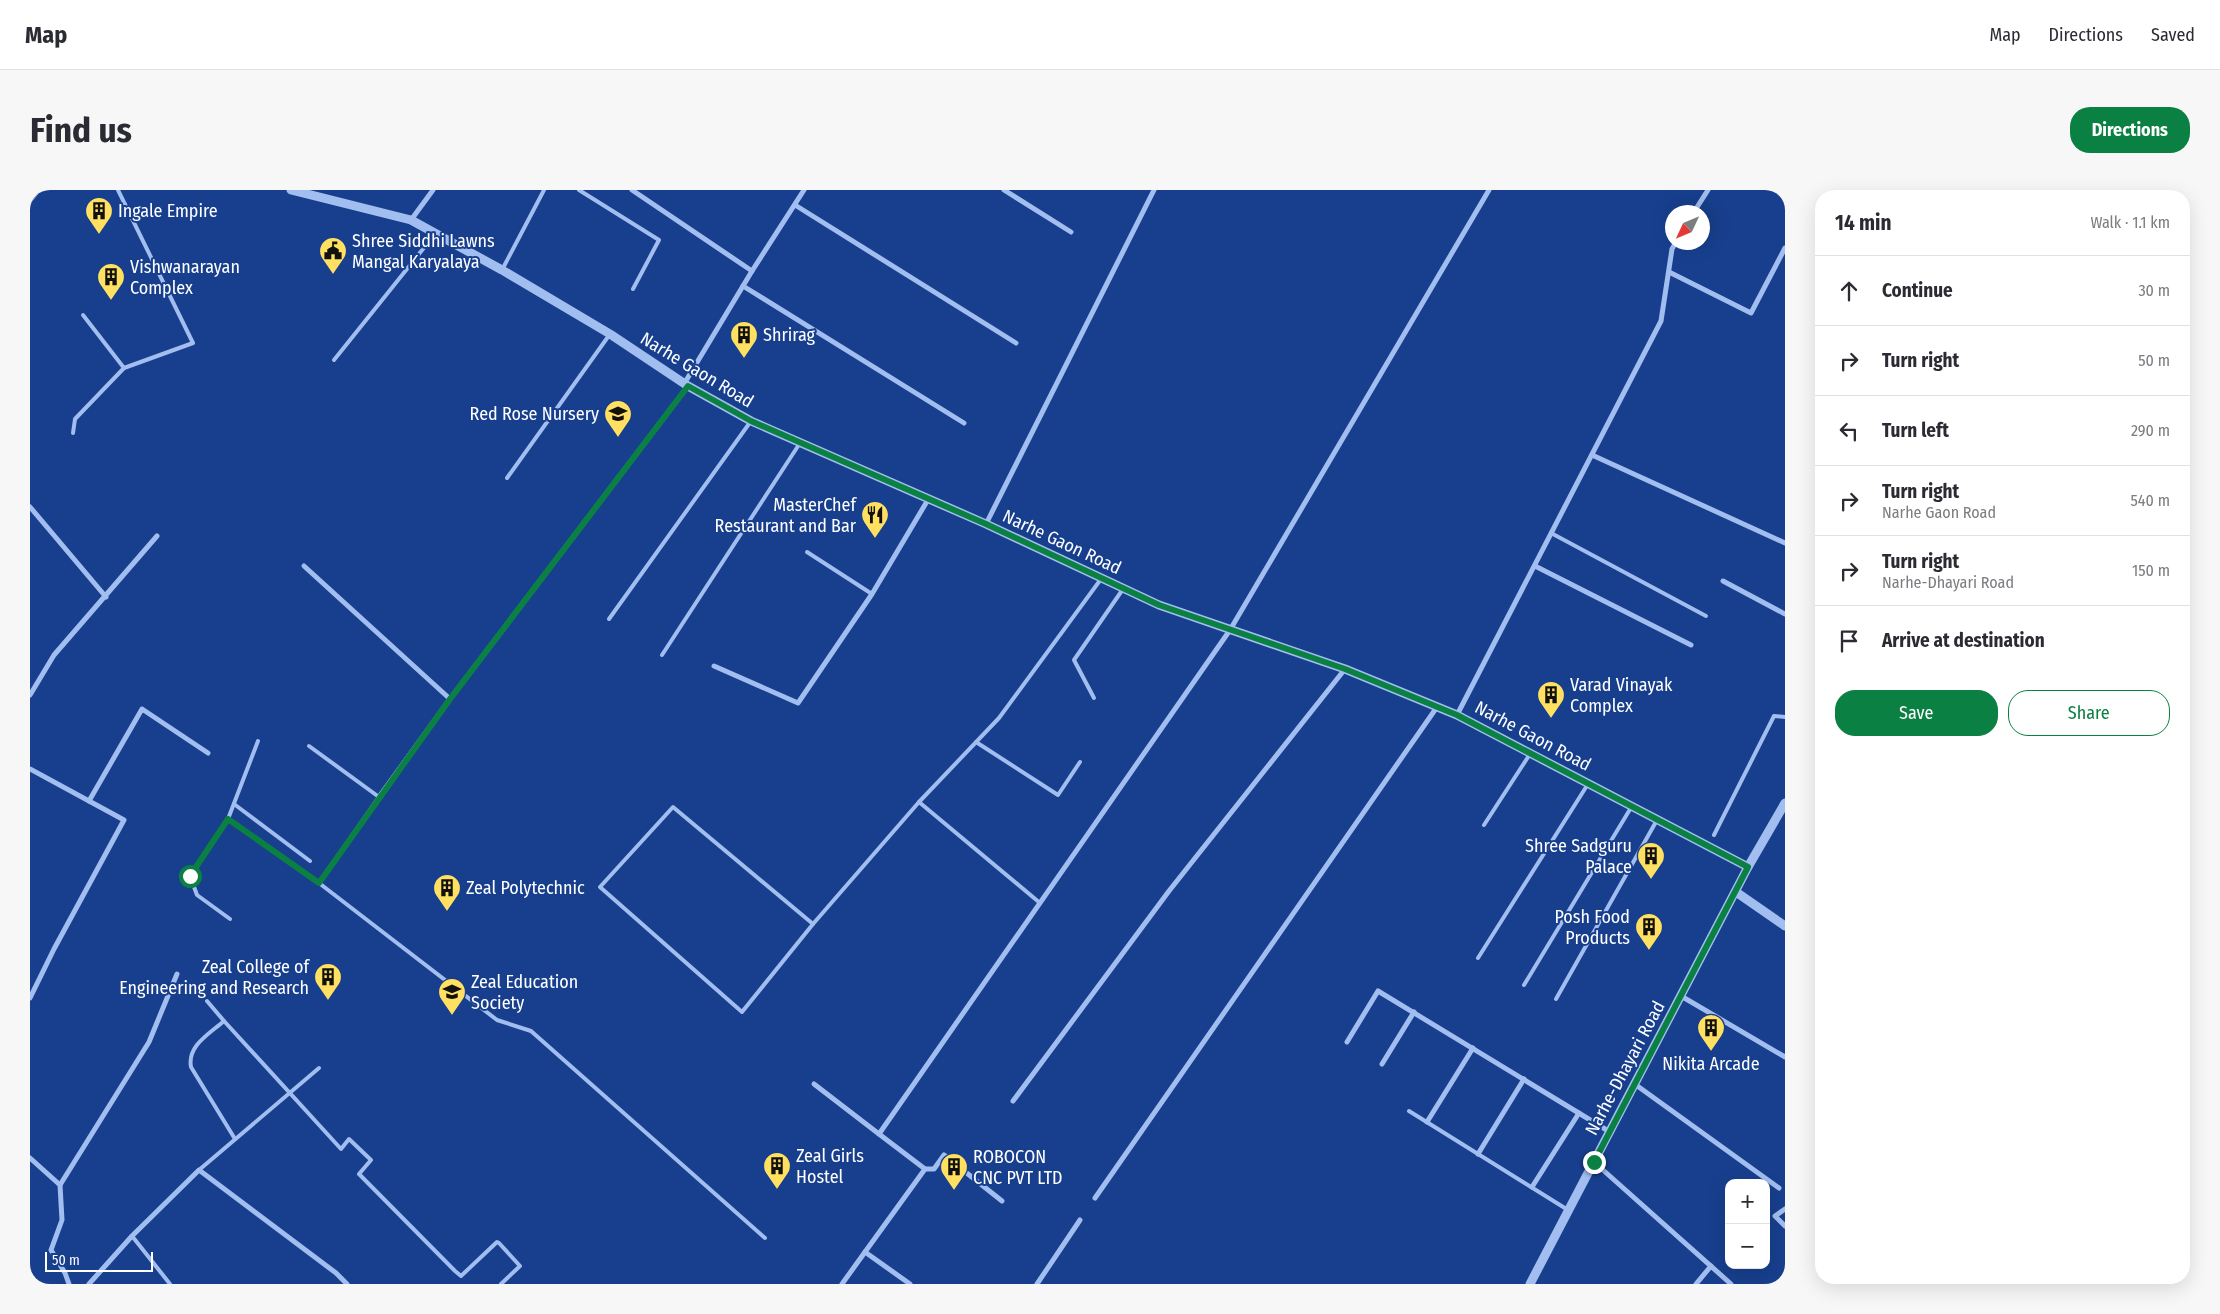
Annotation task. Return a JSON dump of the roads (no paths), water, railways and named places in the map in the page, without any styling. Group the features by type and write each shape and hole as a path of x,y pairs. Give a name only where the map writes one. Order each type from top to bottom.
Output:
{"street":[{"name":"Narhe Gaon Road","path":"291,190 411,220 502,270 610,334 686,385 751,421 929,498 1159,605 1345,669 1457,715 1748,867"},
{"path":"411,220 433,190"},
{"path":"632,190 752,271"},
{"path":"379,797 450,699 686,385 752,271 804,190"},
{"path":"1004,190 1071,232"},
{"path":"986,524 1154,190"},
{"path":"880,1134 1230,630 1489,190"},
{"path":"1698,205 1708,190"},
{"path":"794,205 1016,343"},
{"path":"1669,272 1751,313 1785,248"},
{"path":"1457,715 1661,322 1672,250"},
{"path":"743,286 964,423"},
{"path":"1592,455 1785,543"},
{"path":"714,666 798,704 872,594 929,498"},
{"path":"30,507 106,597"},
{"path":"30,695 54,655 157,536"},
{"path":"304,566 450,699"},
{"path":"1534,566 1690,646"},
{"path":"1724,581 1785,614"},
{"path":"1013,1101 1168,891 1345,669"},
{"path":"1095,1198 1437,707"},
{"path":"89,801 142,709 208,753"},
{"path":"30,769 124,820 54,949 30,998"},
{"name":"Narhe-Dhayari Road","path":"1530,1284 1748,867 1785,803"},
{"path":"1736,892 1785,926"},
{"path":"69,1284 65,1273 51,1250 62,1220 60,1185 149,1042 177,974"},
{"path":"1347,1042 1378,991 1610,1132"},
{"path":"1681,996 1785,1057"},
{"path":"1382,1064 1414,1012"},
{"path":"1427,1122 1473,1048"},
{"path":"1478,1154 1524,1079"},
{"path":"814,1084 925,1169 934,1169 944,1155 1002,1201"},
{"path":"1636,1084 1779,1188"},
{"path":"1532,1188 1579,1112"},
{"path":"30,1158 60,1185"},
{"path":"1594,1162 1731,1284"},
{"path":"842,1284 925,1169"},
{"path":"89,1284 132,1236 199,1170 336,1273 347,1284"},
{"path":"1785,1209 1775,1216 1785,1226"},
{"path":"1037,1284 1080,1220"},
{"path":"865,1252 910,1284"},
{"path":"1696,1284 1711,1266"}],"lane":[{"path":"30,201 40,190"},
{"path":"73,433 75,419 124,368 193,343 118,190"},
{"path":"502,270 544,190"},
{"path":"580,190 659,240 633,289"},
{"path":"334,360 435,234"},
{"path":"83,315 124,368"},
{"path":"507,478 610,334"},
{"path":"610,619 751,421"},
{"path":"662,655 800,443"},
{"path":"1551,533 1706,616"},
{"path":"807,552 872,594"},
{"path":"813,924 673,807 600,886 742,1012 813,924 919,802 999,718 1101,579"},
{"path":"1094,698 1074,660 1124,589"},
{"path":"1714,835 1774,716 1785,717"},
{"path":"230,919 197,895 190,876 228,819 258,741"},
{"path":"976,742 1058,795 1080,762"},
{"path":"309,746 379,797 319,883"},
{"path":"1484,826 1530,754"},
{"path":"1478,958 1588,784"},
{"path":"919,802 1041,904"},
{"path":"234,804 310,861"},
{"path":"1524,985 1632,806"},
{"path":"228,819 319,883 497,1020 531,1031 765,1238"},
{"path":"1556,999 1657,820"},
{"path":"207,1001 289,1094 340,1148 349,1139 371,1160 359,1174 461,1276 498,1242 520,1266 500,1284"},
{"path":"224,1021 194,1048 189,1057 191,1067 235,1139"},
{"path":"199,1170 319,1068"},
{"path":"1409,1111 1569,1210"},
{"path":"132,1236 170,1284"}],"place":[{"name":"Ingale Empire","path":"99,235"},
{"name":"Shree Siddhi Lawns Mangal Karyalaya","path":"333,275"},
{"name":"Vishwanarayan Complex","path":"111,301"},
{"name":"Shrirag","path":"744,359"},
{"name":"Red Rose Nursery","path":"618,438"},
{"name":"MasterChef Restaurant and Bar","path":"875,539"},
{"name":"Varad Vinayak Complex","path":"1551,719"},
{"name":"Shree Sadguru Palace","path":"1651,880"},
{"name":"Zeal Polytechnic","path":"447,912"},
{"name":"Posh Food Products","path":"1649,951"},
{"name":"Zeal College of Engineering and Research","path":"328,1001"},
{"name":"Zeal Education Society","path":"452,1016"},
{"name":"Nikita Arcade","path":"1711,1052"},
{"name":"Zeal Girls Hostel","path":"777,1190"},
{"name":"ROBOCON CNC PVT LTD","path":"954,1191"}]}
